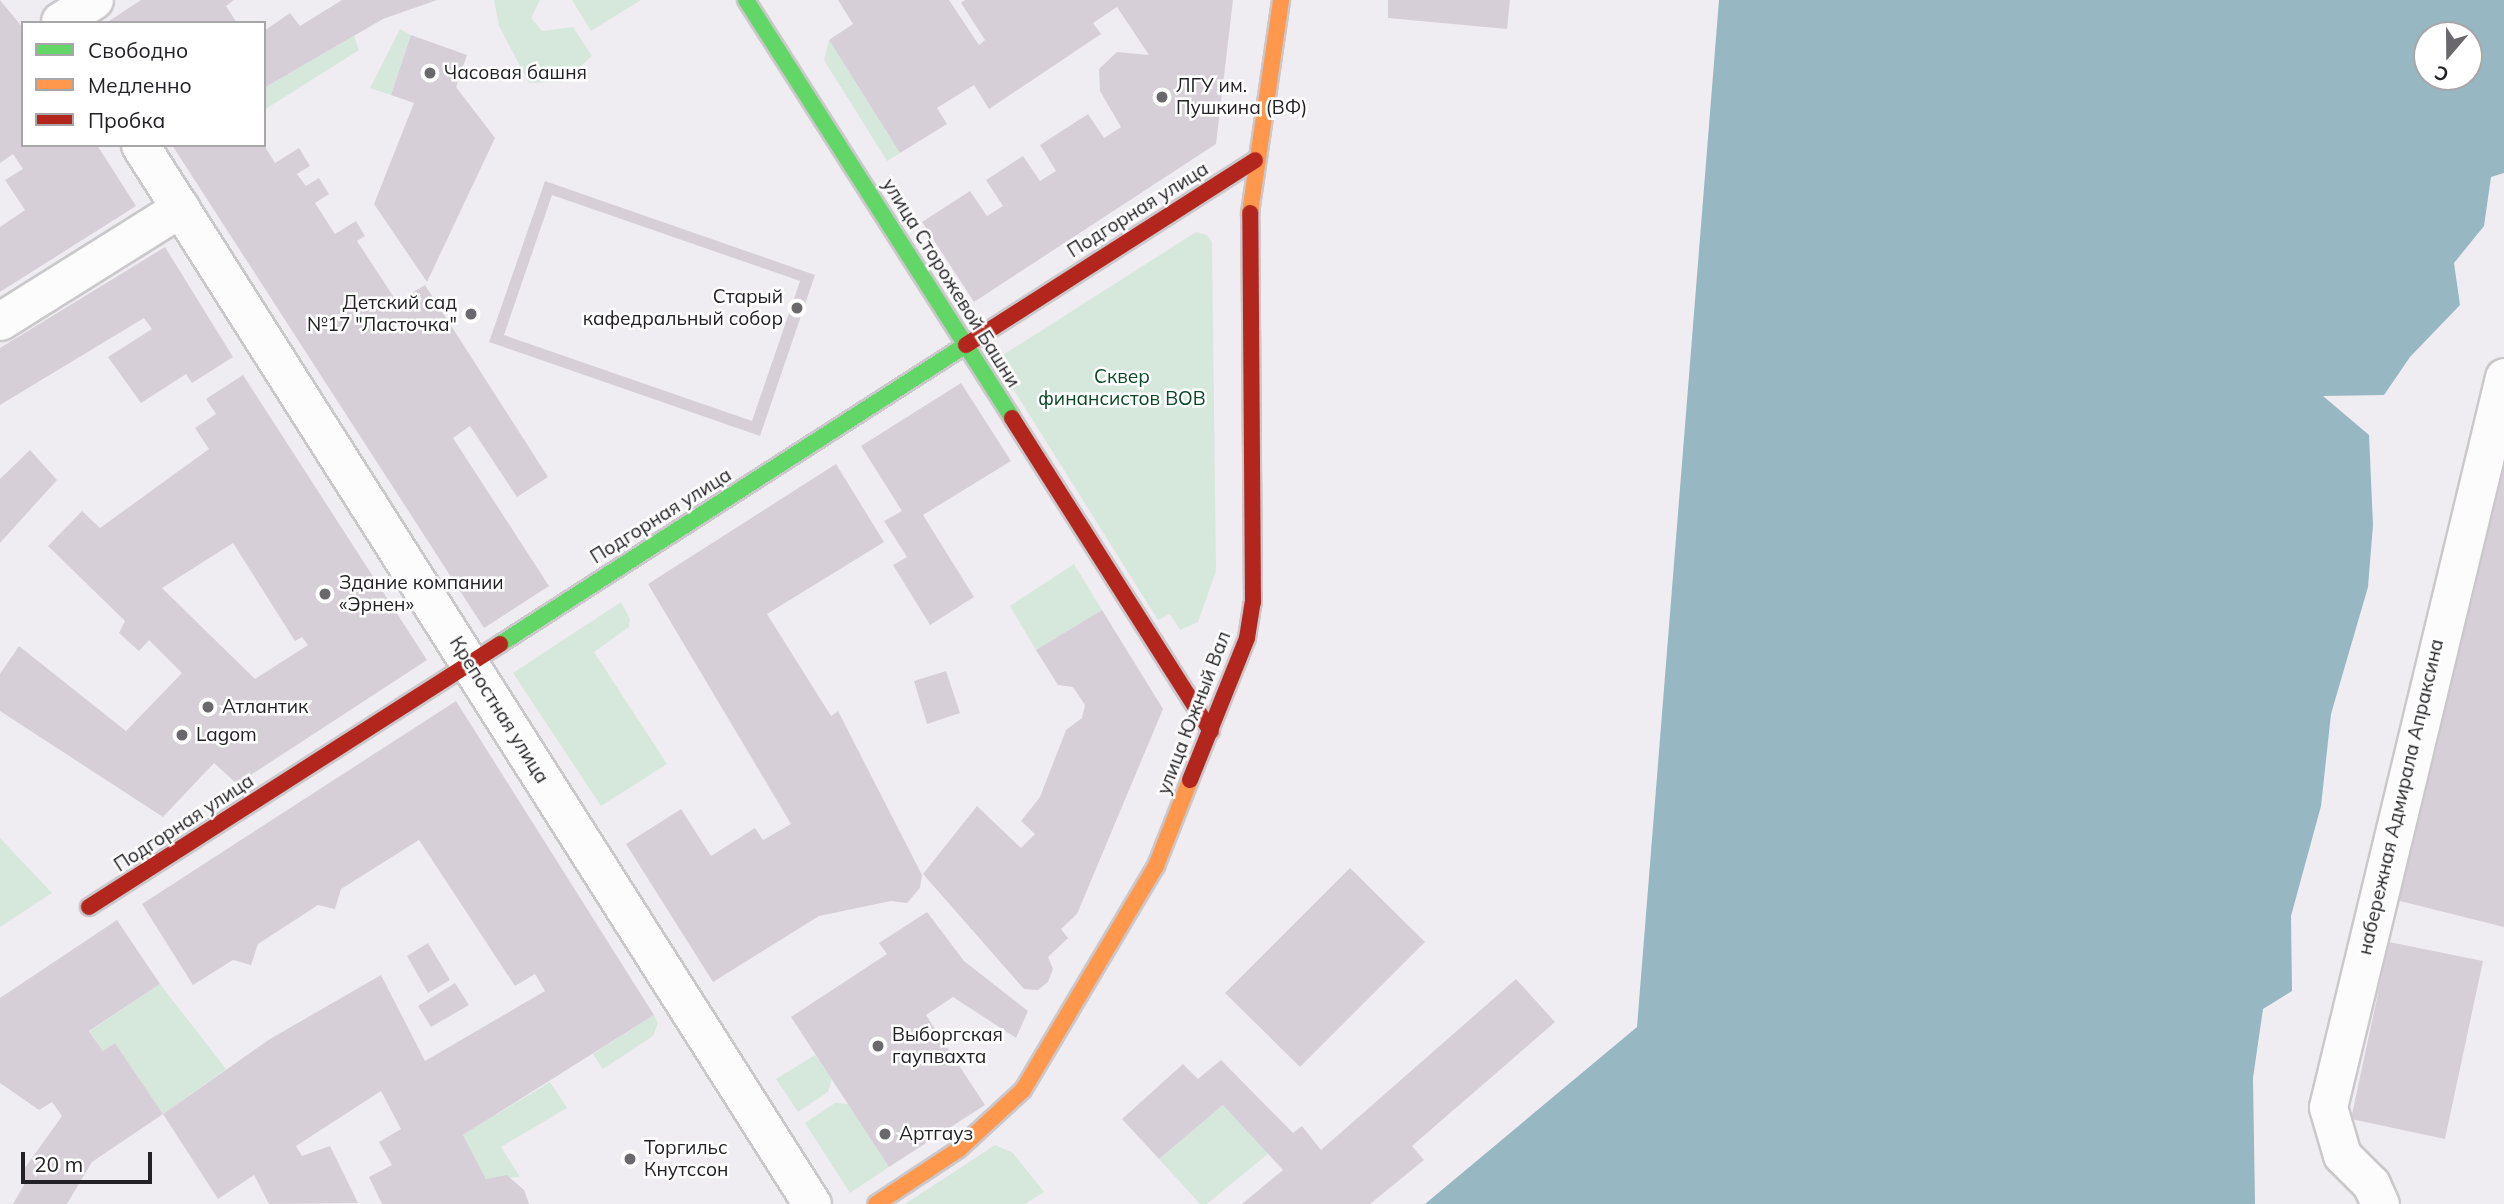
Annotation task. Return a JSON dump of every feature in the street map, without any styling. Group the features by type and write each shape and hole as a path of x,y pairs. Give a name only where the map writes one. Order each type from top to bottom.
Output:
{"street":[{"name":"улица Сторожевой Башни","path":"746,0 1211,731"},
{"name":"улица Южный Вал","path":"876,1204 959,1149 1029,1083 1156,866 1247,638 1253,602 1250,211 1255,160 1280,1"},
{"name":"Крепостная улица","path":"141,147 812,1204"},
{"name":"Подгорная улица","path":"89,907 1255,160"},
{"path":"0,321 180,208"},
{"name":"набережная Адмирала Апраксина","path":"2406,1204 2375,1194 2342,1155 2328,1107 2504,377"}],"green space":[{"path":"494,0 540,0 531,18 542,31 573,27 592,56 563,82 529,83 499,26"},
{"path":"572,0 641,0 591,31"},
{"path":"400,29 411,35 391,95 370,88"},
{"path":"354,36 359,50 266,109 266,87"},
{"path":"829,40 900,153 887,161 824,60"},
{"name":"Сквер финансистов ВОВ","path":"1196,232 1207,235 1212,242 1216,571 1198,622 1180,630 1170,614 1158,620 995,360"},
{"path":"1074,564 1102,610 1036,650 1010,606"},
{"path":"621,602 630,619 629,627 594,652 667,764 601,806 513,673"},
{"path":"0,838 52,893 0,927"},
{"path":"160,984 226,1069 163,1114 115,1043 103,1051 90,1031"},
{"path":"654,1015 658,1023 653,1036 603,1069 593,1054"},
{"path":"815,1055 832,1079 828,1092 798,1112 776,1079"},
{"path":"550,1082 567,1108 501,1147 520,1177 486,1179 463,1135"},
{"path":"835,1103 848,1104 889,1167 850,1193 805,1123"},
{"path":"1223,1105 1269,1153 1207,1204 1200,1204 1159,1159"},
{"path":"995,1145 1013,1153 1044,1192 1025,1204 905,1204"}],"water":[{"path":"1719,0 2504,0 2504,173 2491,177 2484,226 2454,263 2460,305 2410,357 2384,395 2323,396 2369,435 2373,525 2368,587 2331,714 2321,806 2291,916 2292,991 2263,1009 2253,1078 2255,1204 1425,1204 1637,1027"}],"building":[{"path":"0,0 21,26 21,147 98,147 136,206 0,292 0,227 25,210 5,180 23,169 13,154 0,163"},
{"path":"141,0 234,0 226,6 236,21 109,21"},
{"path":"342,0 437,0 383,19 266,87 266,30 290,13 300,26"},
{"path":"838,0 949,0 979,45 985,40 961,3 965,0 1233,0 1216,144 974,302 922,222 970,191 987,216 1003,206 986,180 1023,156 1040,181 1056,171 1040,145 1088,114 1104,138 1121,127 1100,91 1099,69 1117,52 1149,55 1117,7 1093,23 1101,34 989,109 974,85 937,108 947,124 900,153 829,40 853,24"},
{"path":"1388,0 1510,0 1507,29 1388,18"},
{"path":"411,35 467,55 456,87 495,138 427,282 374,204 414,103 391,95"},
{"path":"173,147 265,147 275,163 299,148 310,166 297,174 306,186 319,178 329,194 315,203 335,234 356,221 365,236 357,241 397,302 425,285 548,477 517,497 470,426 453,438 549,586 484,628"},
{"name":"Старый кафедральный собор","path":"545,181 815,275 760,436 489,342","holes":["552,195 800,281 752,421 504,335"]},
{"path":"165,247 233,357 192,383 186,374 141,403 108,357 152,329 144,318 0,405 0,348"},
{"path":"243,375 427,660 237,784 214,763 163,817 0,711 0,674 19,646 126,731 182,673 149,640 139,651 119,633 125,621 48,546 82,511 100,528 209,449 195,428 216,414 206,399","holes":["233,543 295,641 302,637 308,645 255,679 162,588"]},
{"path":"961,383 1011,461 923,515 974,597 930,625 893,565 907,557 884,521 902,511 861,446"},
{"path":"30,450 57,480 0,543 0,479"},
{"path":"836,464 884,542 767,614 831,716 838,711 922,875 920,888 907,903 891,901 819,916 713,982 626,844 681,809 711,856 755,828 763,840 791,824 648,584"},
{"path":"2504,467 2504,927 2396,900"},
{"path":"1102,610 1163,709 1077,914 1061,929 1068,938 1048,957 1053,969 1048,982 1038,990 1024,989 923,874 977,806 1021,848 1035,834 1021,821 1040,797 1066,730 1082,718 1085,705 1073,687 1058,685 1036,650"},
{"path":"946,671 960,713 927,724 914,681"},
{"path":"456,701 654,1015 463,1135 486,1179 507,1175 524,1190 529,1204 382,1204 369,1177 392,1165 379,1142 401,1129 381,1091 296,1146 302,1156 330,1146 358,1203 269,1204 254,1175 218,1199 163,1114 270,1039 381,975 425,1061 545,991 535,974 515,986 419,840 341,889 335,909 318,905 258,944 251,965 233,960 193,985 142,904"},
{"path":"1350,868 1425,942 1300,1067 1225,993"},
{"name":"Выборгская гаупвахта","path":"927,912 964,961 1028,1011 1016,1038 953,997 926,1015 985,1105 889,1167 791,1017 887,954 879,943"},
{"path":"117,920 160,984 89,1031 103,1051 115,1043 163,1114 92,1162 67,1204 13,1204 25,1183 22,1172 62,1116 52,1102 39,1110 0,1083 0,998"},
{"path":"2389,942 2483,961 2445,1139 2351,1119"},
{"path":"428,943 450,980 428,993 407,956"},
{"path":"1516,979 1555,1022 1412,1146 1424,1160 1370,1204 1242,1204 1283,1170 1223,1105 1159,1159 1122,1119 1183,1064 1198,1079 1221,1060 1293,1133 1302,1126 1321,1150"},
{"path":"455,983 469,1005 431,1027 418,1006"}],"traffic: fast":[{"path":"746,0 1012,418"},
{"path":"500,644 966,345"}],"traffic: slow":[{"path":"1250,213 1281,0"},
{"path":"876,1204 959,1149 1023,1090 1156,866 1190,780"}],"traffic: jam":[{"path":"966,345 1255,160"},
{"path":"1190,780 1247,638 1253,602 1250,213"},
{"path":"1012,418 1211,731"},
{"path":"89,907 500,644"}],"place":[{"name":"Часовая башня","path":"430,73"},
{"name":"ЛГУ им. Пушкина (ВФ)","path":"1162,97"},
{"name":"Старый кафедральный собор","path":"797,308"},
{"name":"Детский сад №17 \"Ласточка\"","path":"471,314"},
{"name":"Здание компании «Эрнен»","path":"325,594"},
{"name":"Атлантик","path":"208,707"},
{"name":"Lagom","path":"182,735"},
{"name":"Выборгская гаупвахта","path":"878,1046"},
{"name":"Артгауз","path":"885,1134"},
{"name":"Торгильс Кнутссон","path":"630,1159"}]}
